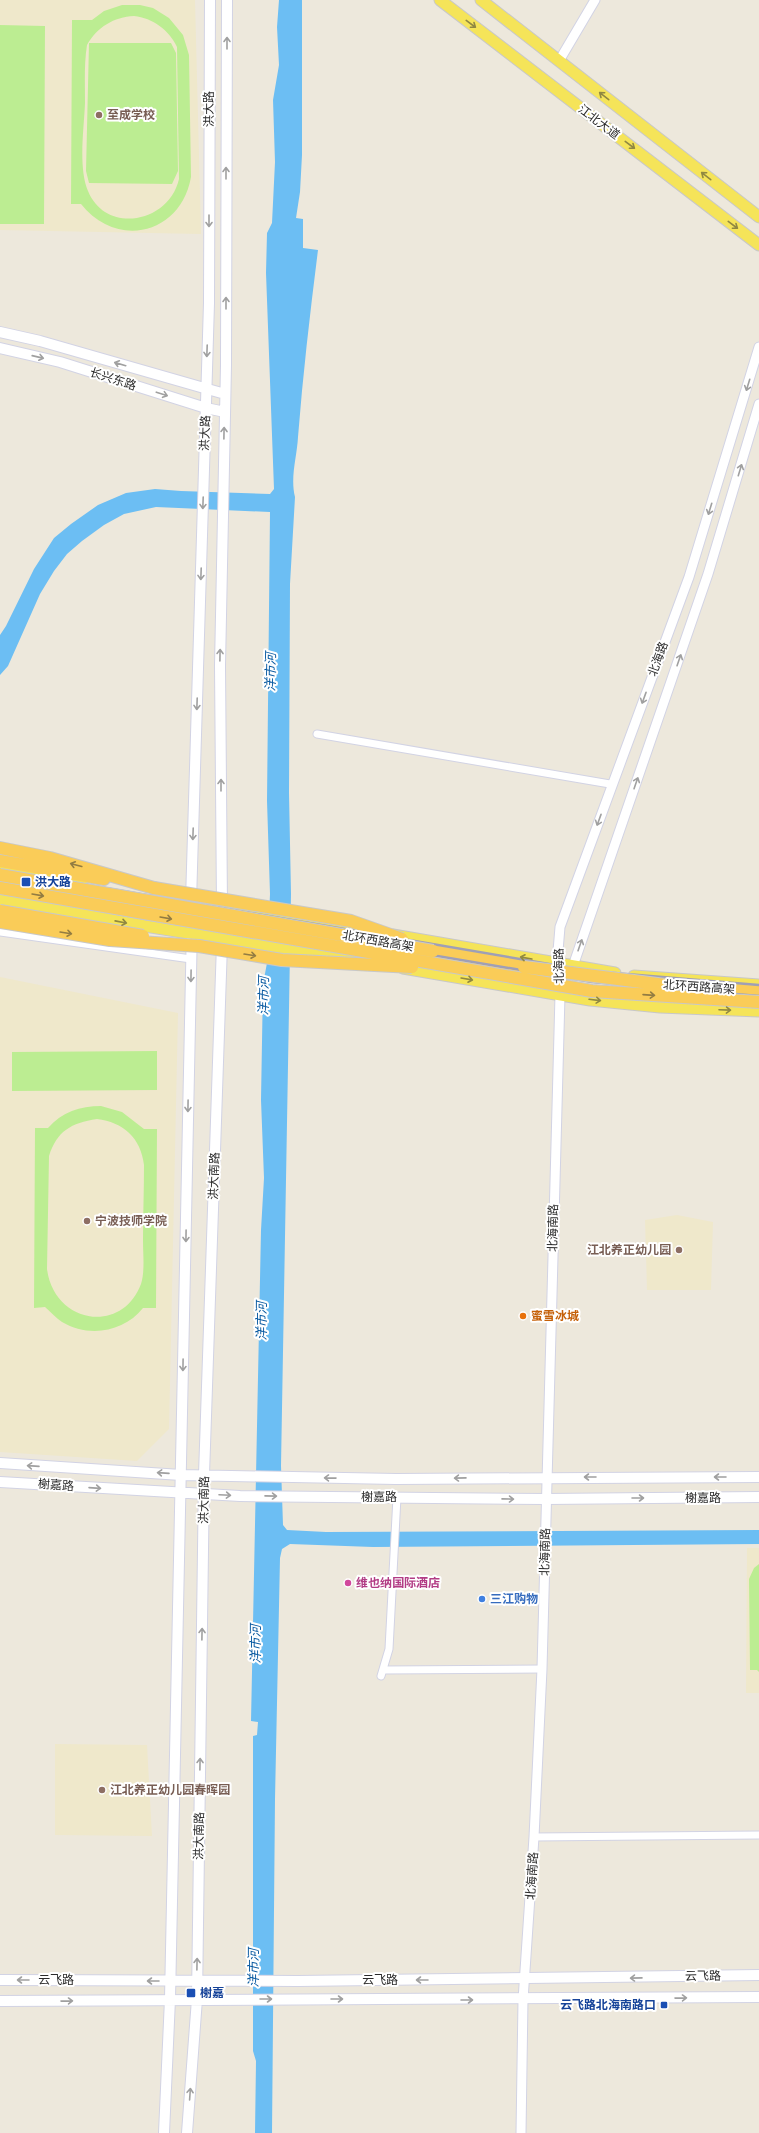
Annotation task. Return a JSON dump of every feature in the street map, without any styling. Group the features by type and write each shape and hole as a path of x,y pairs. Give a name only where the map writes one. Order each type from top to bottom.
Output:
{"highway":[{"path":"0,848 50,858 154,888"},
{"path":"0,862 350,920 433,950"},
{"name":"北环西路高架","path":"0,875 534,968 623,981 758,997"},
{"name":"北环西路高架","path":"0,888 592,991 758,997"},
{"path":"0,911 282,960 458,968"},
{"path":"0,922 110,940 199,946"}],"main road":[{"name":"洪大路","path":"192,867 209,295 210,0"},
{"name":"洪大路","path":"221,866 220,666 225,412 227,0"},
{"name":"江北大道","path":"440,0 759,245"},
{"name":"江北大道","path":"481,0 759,217"},
{"name":"长兴东路","path":"0,332 40,341 225,394"},
{"name":"长兴东路","path":"0,348 60,362 206,408 225,412"},
{"name":"洪大南路","path":"187,2133 197,1999 204,1475 222,938 221,866"},
{"name":"洪大南路","path":"164,2133 171,1981 192,933 192,867"},
{"path":"0,868 191,902 758,997"},
{"path":"0,899 560,995 660,1007 758,997"},
{"name":"榭嘉路","path":"0,1464 181,1475 396,1479 759,1477"},
{"name":"榭嘉路","path":"0,1482 240,1496 302,1496 397,1502 546,1503 759,1497"},
{"name":"云飞路","path":"0,1980 298,1981 759,1976"},
{"name":"云飞路","path":"0,2002 170,1999 523,2000 759,1997"}],"street":[{"path":"559,61 595,0"},
{"name":"北海路","path":"560,995 557,963 560,927 688,577 759,347"},
{"name":"北海路","path":"560,995 573,966 708,574 759,404"},
{"path":"317,734 610,784"},
{"path":"0,932 191,959"},
{"name":"北海南路","path":"521,2133 523,2000 534,1837 542,1669 560,995"},
{"path":"397,1502 389,1649 382,1673 542,1669"},
{"path":"534,1837 759,1835"}],"shaded area":[{"name":"至成学校","path":"0,0 195,0 201,234 0,230"},
{"name":"宁波技师学院","path":"0,977 178,1013 169,1429 137,1461 0,1452"},
{"name":"江北养正幼儿园","path":"677,1215 713,1222 711,1290 647,1290 645,1220"},
{"path":"747,1548 759,1548 759,1693 746,1693"},
{"name":"江北养正幼儿园春晖园","path":"55,1744 147,1745 152,1836 55,1835"}],"green space":[{"path":"122,5 140,5 153,8 169,18 183,35 189,55 191,177 185,197 175,212 161,223 145,229 129,231 112,227 95,218 81,204 71,204 72,20 92,20 104,11","holes":["134,16 154,22 165,30 170,35 177,47 179,179 173,194 163,206 151,214 136,218 122,218 108,214 97,205 88,191 85,181 82,148 86,52 87,45 91,39 107,24 120,18"]},
{"path":"0,25 45,26 44,224 0,224"},
{"path":"89,43 171,43 176,53 178,171 172,184 89,183 86,171"},
{"path":"157,1051 157,1090 12,1091 12,1052"},
{"path":"93,1106 101,1106 122,1112 144,1129 157,1129 156,1308 143,1308 126,1323 106,1330 94,1331 72,1327 62,1322 45,1307 34,1308 35,1128 48,1128 53,1122 65,1114","holes":["97,1119 123,1128 129,1133 135,1139 142,1155 144,1165 144,1263 141,1284 132,1300 119,1311 105,1316 90,1316 75,1311 62,1302 52,1288 47,1269 49,1156 56,1140 61,1134 72,1126"]},
{"path":"759,1564 759,1672 757,1670 750,1670 749,1579 754,1568"}],"water":[{"name":"洋市河","path":"279,0 302,0 302,155 300,192 296,218 303,219 303,248 318,250 293,474 295,497 290,584 289,793 291,894 281,1466 283,1525 287,1530 326,1532 759,1530 759,1544 373,1547 290,1544 282,1549 280,1558 275,1799 272,2133 255,2133 256,2061 253,2051 253,1736 257,1735 258,1722 251,1721 261,1230 264,1178 261,1100 263,984 267,963 270,894 267,801 270,512 156,507 124,514 104,525 67,554 54,571 40,594 8,666 0,675 0,635 6,626 34,569 54,538 98,505 126,493 155,489 270,494 274,489 266,273 267,233 272,223 275,162 273,100 279,65 277,27"}],"railway":[{"path":"0,870 590,971 759,985"},
{"path":"0,882 592,982 759,996"}],"place":[{"name":"至成学校","path":"99,115"},
{"name":"洪大路","path":"26,882"},
{"name":"宁波技师学院","path":"87,1221"},
{"name":"江北养正幼儿园","path":"679,1250"},
{"name":"蜜雪冰城","path":"523,1316"},
{"name":"维也纳国际酒店","path":"348,1583"},
{"name":"三江购物","path":"482,1599"},
{"name":"江北养正幼儿园春晖园","path":"102,1790"},
{"name":"榭嘉","path":"191,1993"},
{"name":"云飞路北海南路口","path":"664,2005"}]}
